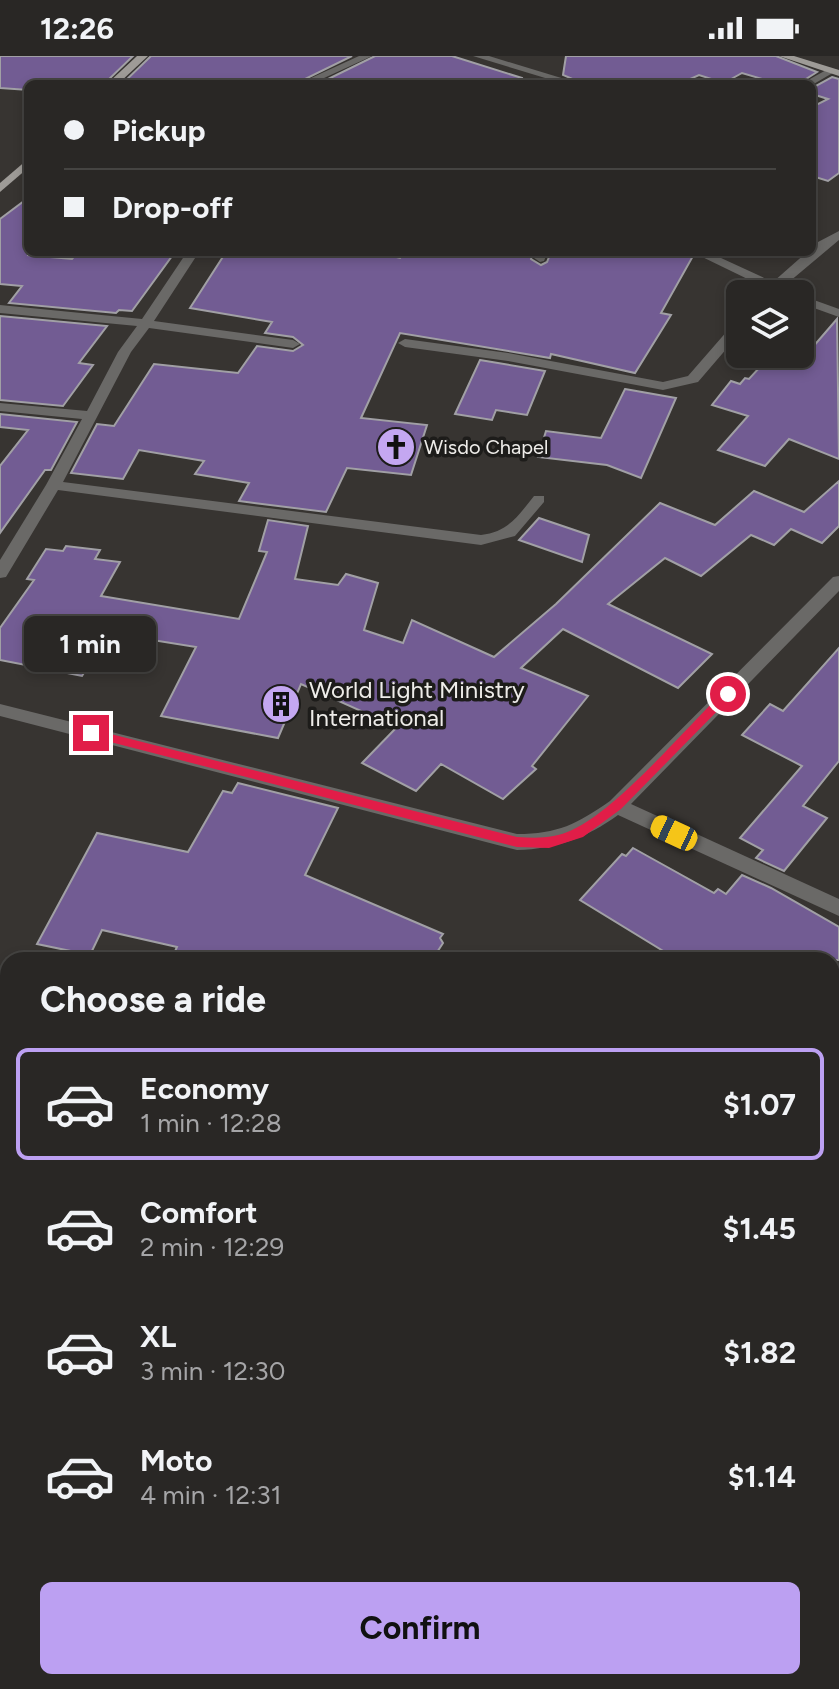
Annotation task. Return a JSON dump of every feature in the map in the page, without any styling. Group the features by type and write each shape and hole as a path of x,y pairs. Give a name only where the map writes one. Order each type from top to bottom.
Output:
{"main road":[{"path":"116,80 143,56"},
{"path":"784,56 835,72"},
{"path":"0,189 24,166"}],"street":[{"path":"312,80 367,56"},
{"path":"478,56 562,80"},
{"path":"816,80 835,72"},
{"path":"816,250 839,235"},
{"path":"0,573 54,485 89,415 143,323 175,283 191,256"},
{"path":"706,256 751,280"},
{"path":"782,280 809,256"},
{"path":"814,304 839,313"},
{"path":"0,309 143,323 293,344"},
{"path":"405,343 508,357 663,386 693,379 726,341"},
{"path":"0,407 89,415"},
{"path":"54,485 481,540 503,539 513,532 539,499"},
{"path":"0,710 517,842 549,843 578,833 617,806 839,581"},
{"path":"617,806 839,908"}],"building":[{"path":"0,56 133,56 108,80 24,80 24,90 0,88"},
{"path":"151,56 352,56 303,80 126,80"},
{"path":"375,56 452,56 522,78 522,80 326,80"},
{"path":"566,56 776,56 817,72 804,80 766,80 742,73 729,80 699,75 688,80 575,80 563,75"},
{"path":"832,77 839,79 839,173 828,181 816,177 816,105 828,99 816,95 816,86"},
{"path":"24,201 24,256 72,259 75,256 172,256 132,311 119,310 116,313 9,303 22,286 0,284 0,219"},
{"path":"223,256 532,256 531,259 541,265 549,256 693,256 661,313 671,315 635,373 551,354 550,358 400,333 361,418 427,425 411,475 347,468 326,512 239,501 249,483 195,474 204,461 139,450 123,479 71,473 97,424 114,426 154,364 238,373 257,346 293,351 303,345 293,337 265,333 272,322 190,308"},
{"path":"0,316 107,326 79,363 93,365 63,406 0,400"},
{"path":"837,319 839,459 789,439 765,466 718,450 748,416 712,405 731,381 740,384 759,368 814,368 814,346"},
{"path":"480,360 545,371 527,415 496,410 492,420 455,414"},
{"path":"625,389 676,398 641,478 607,465 538,457 546,431 601,438"},
{"path":"0,414 77,422 51,470 45,470 0,533 0,466 28,430 0,427"},
{"path":"839,481 839,526 822,543 791,529 774,545 751,535 701,576 665,558 608,604 712,654 678,688 563,629 521,668 588,696 532,766 536,769 503,799 441,764 416,791 362,763 397,727 301,684 278,738 161,716 196,647 109,633 82,676 0,660 0,628 34,580 27,579 46,549 63,551 66,546 100,550 95,559 120,562 101,596 239,619 267,552 259,551 268,520 308,526 295,579 338,585 346,574 378,583 364,630 403,643 412,620 494,657 556,604 660,503 715,525 754,491 804,512"},
{"path":"539,518 589,535 582,562 519,540"},
{"path":"839,648 839,761 803,806 827,818 784,871 756,858 763,850 740,838 802,766 742,735 770,704 783,711"},
{"path":"238,783 338,808 305,875 443,934 440,938 443,943 437,952 175,952 177,947 102,930 91,952 37,944 97,833 188,852 223,791 232,793"},
{"path":"633,848 714,893 718,889 726,894 742,875 771,888 839,927 839,952 665,952 580,900 622,854 626,856"}],"place":[{"name":"Wisdo Chapel","path":"396,447"},
{"name":"World Light Ministry International","path":"281,704"}],"route":[{"path":"91,733 517,842 549,843 578,833 617,806 728,694"}]}
